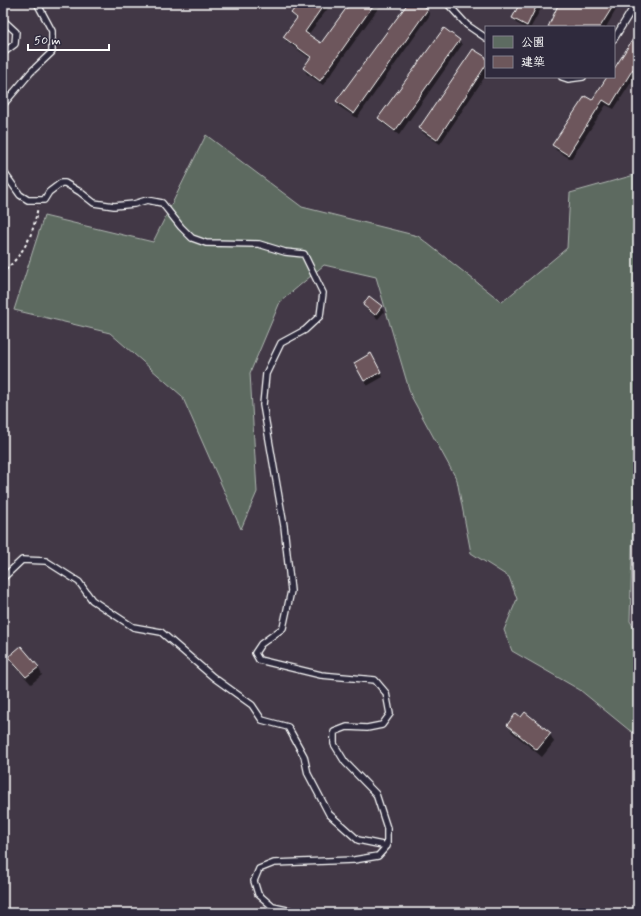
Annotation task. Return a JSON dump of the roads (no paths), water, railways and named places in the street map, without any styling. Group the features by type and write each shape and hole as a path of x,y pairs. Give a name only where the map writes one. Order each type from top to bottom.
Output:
{"lane":[{"path":"3,105 31,72 52,52 52,31 37,3"},
{"path":"447,3 467,25 485,37"},
{"path":"615,37 636,3"},
{"path":"3,20 16,32 15,44 3,53"},
{"path":"565,78 576,78"},
{"path":"3,171 20,195 28,200 44,200 54,188 61,183 65,183 94,203 114,206 134,204 147,200 162,203 192,238 206,243 259,244 284,252 304,254 323,294 320,316 305,330 282,343 266,374 263,405 284,526 291,590 284,628 261,644 255,653 259,660 314,673 375,680 386,693 390,714 382,725 367,728 347,727 334,732 334,744 345,762 376,794 387,828 387,846 378,856 354,860 274,863 259,869 254,882 258,894 273,907 301,913"},
{"path":"3,578 22,560 46,561 79,582 92,600 133,627 161,632 212,677 252,705 262,720 288,727 304,756 308,774 329,814 358,840 387,846"}]}
